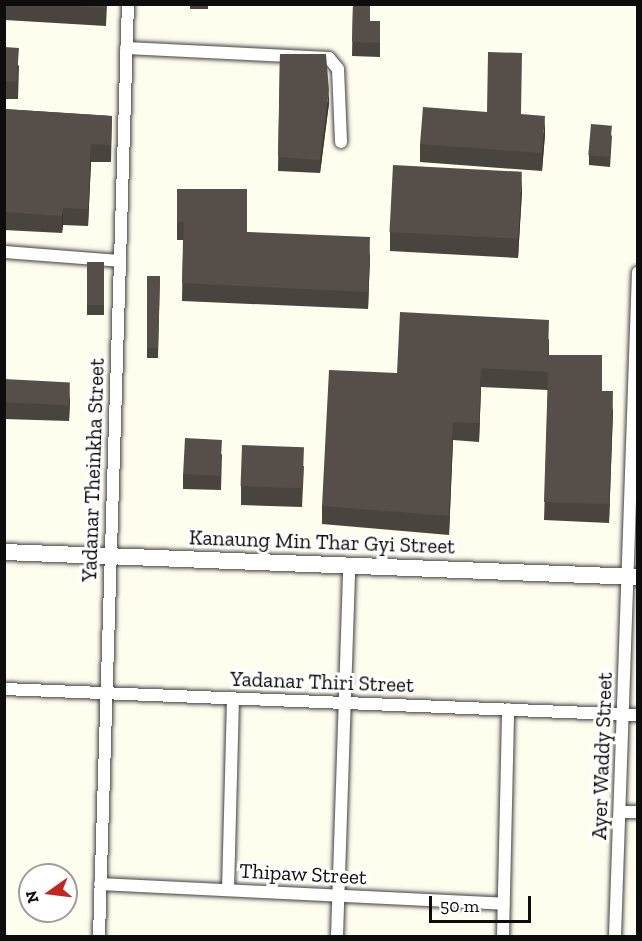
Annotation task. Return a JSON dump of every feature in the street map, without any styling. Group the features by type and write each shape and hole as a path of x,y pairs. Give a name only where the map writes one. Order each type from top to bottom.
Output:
{"street":[{"name":"Yadanar Theinkha Street","path":"99,936 128,4"},
{"path":"126,48 329,58 338,69 341,142"},
{"path":"4,252 120,261"},
{"name":"Ayer Waddy Street","path":"615,936 623,714 633,577 638,272"},
{"name":"Kanaung Min Thar Gyi Street","path":"4,552 633,577"},
{"path":"336,936 349,566"},
{"name":"Yadanar Thiri Street","path":"4,688 638,715"},
{"path":"228,890 233,698"},
{"path":"503,936 508,709"},
{"path":"620,812 638,813"},
{"name":"Thipaw Street","path":"100,884 504,904"}],"building":[{"path":"50,4 106,4 106,8"},
{"path":"353,4 370,4 370,21 380,21 380,43 352,42"},
{"path":"4,47 19,48 17,82 4,81"},
{"path":"488,52 522,53 521,114 545,116 542,153 420,144 423,107 487,112"},
{"path":"280,54 326,54 329,90 320,160 278,157"},
{"path":"4,109 112,116 111,145 91,144 88,209 63,208 62,216 4,212"},
{"path":"591,124 612,126 609,157 588,155"},
{"path":"393,165 522,172 518,239 389,232"},
{"path":"177,189 247,189 247,232 370,237 368,292 182,283 184,222 177,222"},
{"path":"87,262 104,262 104,305 87,305"},
{"path":"147,276 160,276 158,348 147,348"},
{"path":"400,312 549,320 548,355 602,355 602,391 613,391 609,504 544,502 548,372 481,368 479,423 453,422 449,516 322,506 329,370 397,373"},
{"path":"4,379 70,382 69,405 4,402"},
{"path":"185,438 222,440 220,476 183,474"},
{"path":"242,445 304,447 303,488 241,486"}]}
